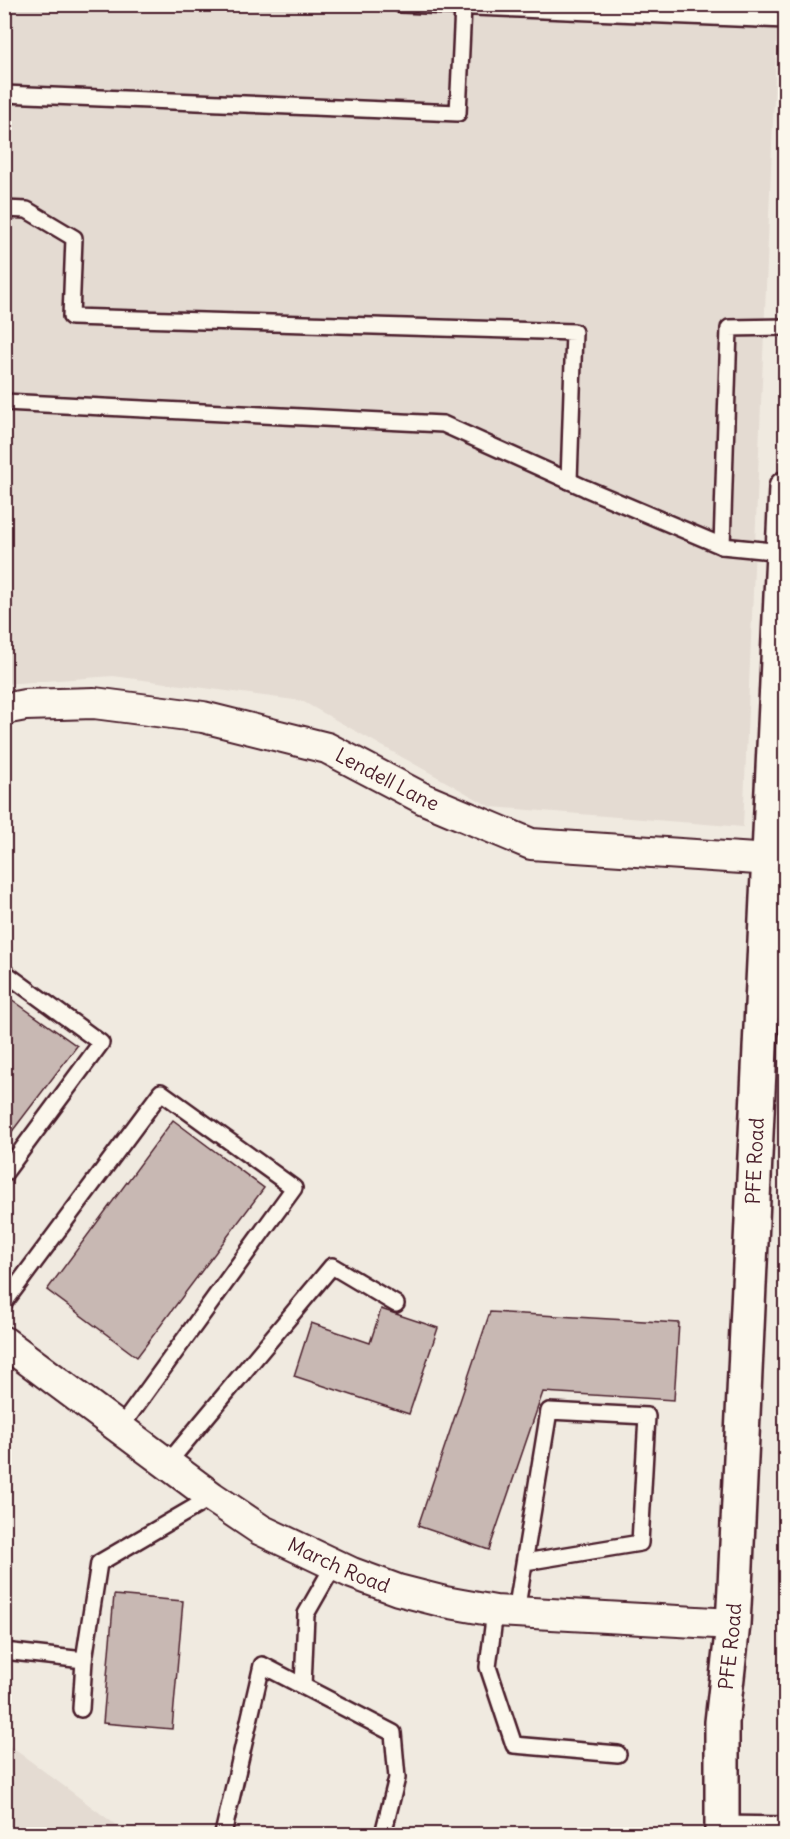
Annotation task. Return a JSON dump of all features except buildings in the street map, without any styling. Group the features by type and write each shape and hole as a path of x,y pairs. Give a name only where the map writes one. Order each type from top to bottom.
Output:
{"main road":[{"name":"PFE Road","path":"722,1829 722,1722 733,1624 776,860 782,552 786,488"}],"street":[{"name":"Lendell Lane","path":"4,709 25,705 94,703 203,717 327,748 424,799 531,844 776,860"},
{"name":"March Road","path":"4,1342 212,1497 261,1530 334,1565 398,1590 445,1602 506,1611 733,1624"}],"lane":[{"path":"400,4 523,7 786,20"},
{"path":"4,94 458,113 463,7"},
{"path":"4,209 27,210 74,238 71,317 574,332 569,480"},
{"path":"722,546 729,328 786,327"},
{"path":"4,402 443,424 722,546 782,552"},
{"path":"4,972 101,1043 4,1174"},
{"path":"4,1303 161,1092 294,1188 120,1428"},
{"path":"167,1464 332,1266 396,1304"},
{"path":"525,1562 640,1543 647,1416 549,1411 525,1562 488,1667 514,1744 618,1754"},
{"path":"81,1709 84,1660 99,1563 212,1497"},
{"path":"303,1686 306,1614 334,1565"},
{"path":"4,1651 84,1660"},
{"path":"223,1834 262,1665 393,1733 397,1778 383,1834"},
{"path":"722,1829 786,1826"}],"shaded area":[{"path":"5,5 778,5 743,827 491,807 302,701 113,676 5,684"},
{"path":"4,1742 29,1760 128,1834 5,1834"}]}
